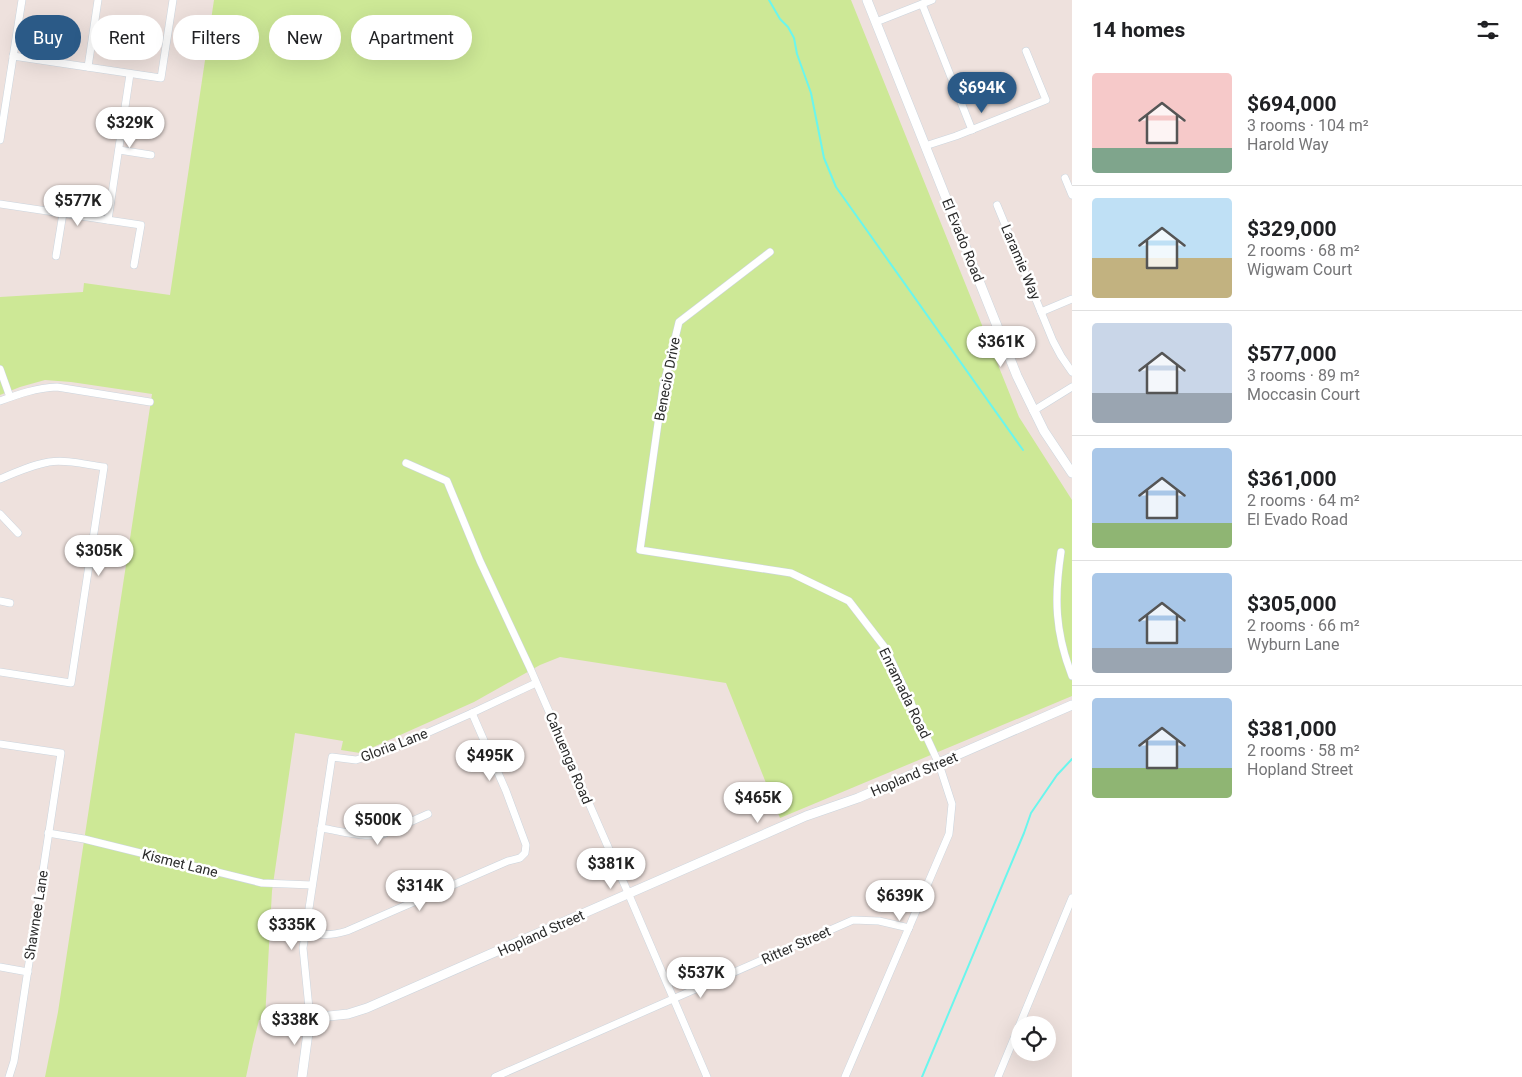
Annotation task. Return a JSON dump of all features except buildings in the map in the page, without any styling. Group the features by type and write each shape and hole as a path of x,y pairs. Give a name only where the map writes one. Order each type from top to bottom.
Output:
{"street":[{"path":"0,140 22,0"},
{"path":"88,67 98,0"},
{"path":"13,56 161,78 173,0"},
{"name":"El Evado Road","path":"867,0 1016,376 1044,431 1072,473"},
{"path":"876,22 932,0"},
{"path":"922,4 972,130"},
{"path":"925,146 972,130 1046,100 1026,50"},
{"path":"108,220 130,74"},
{"path":"119,150 151,155"},
{"path":"1065,178 1072,195"},
{"path":"0,204 141,225 134,265"},
{"name":"Laramie Way","path":"997,205 1057,349 1072,372"},
{"path":"56,256 63,213"},
{"name":"Benecio Drive","path":"640,550 663,388 678,322 770,252"},
{"path":"1042,312 1072,299"},
{"path":"0,369 10,398"},
{"path":"0,401 27,391 57,387 150,402"},
{"path":"1033,411 1072,387"},
{"path":"0,479 31,467 51,462 104,467 71,683 0,672"},
{"name":"Cahuenga Road","path":"406,463 447,481 480,561 536,682 630,895 707,1077"},
{"path":"0,514 18,533"},
{"name":"Enramada Road","path":"640,550 791,573 849,601 886,649 939,764 952,804 949,834 846,1077"},
{"path":"1061,552 1056,582 1056,610 1062,644 1072,676"},
{"path":"0,601 10,603"},
{"name":"Gloria Lane","path":"321,828 332,757 356,760 393,748 536,682"},
{"name":"Hopland Street","path":"310,1018 348,1014 367,1008 630,895 806,816 858,798 1072,705"},
{"path":"305,932 323,936 347,932 520,858 525,853 526,844 506,791 472,713"},
{"name":"Shawnee Lane","path":"0,744 61,753 14,1061 9,1077"},
{"path":"302,1077 310,1018 303,948 321,828 376,835 383,834 428,814"},
{"name":"Kismet Lane","path":"48,833 84,839 262,884 312,885"},
{"path":"998,1077 1072,898"},
{"name":"Ritter Street","path":"495,1077 853,920 880,921 909,928"},
{"path":"0,967 28,972"}],"green space":[{"path":"214,0 851,0 1019,417 1072,500 1072,696 780,818 726,683 560,657 540,665 474,702 360,753 341,750 343,741 295,733 272,891 265,1019 259,1020 246,1077 45,1077 58,1012 152,394 45,380 0,395 0,297 83,292 84,283 170,295 205,60 259,60 259,15 212,15"}],"waterway":[{"path":"769,0 794,38 797,54 811,93 824,158 836,187 1023,450"},
{"path":"922,1077 1031,813 1057,775 1072,759"}]}
